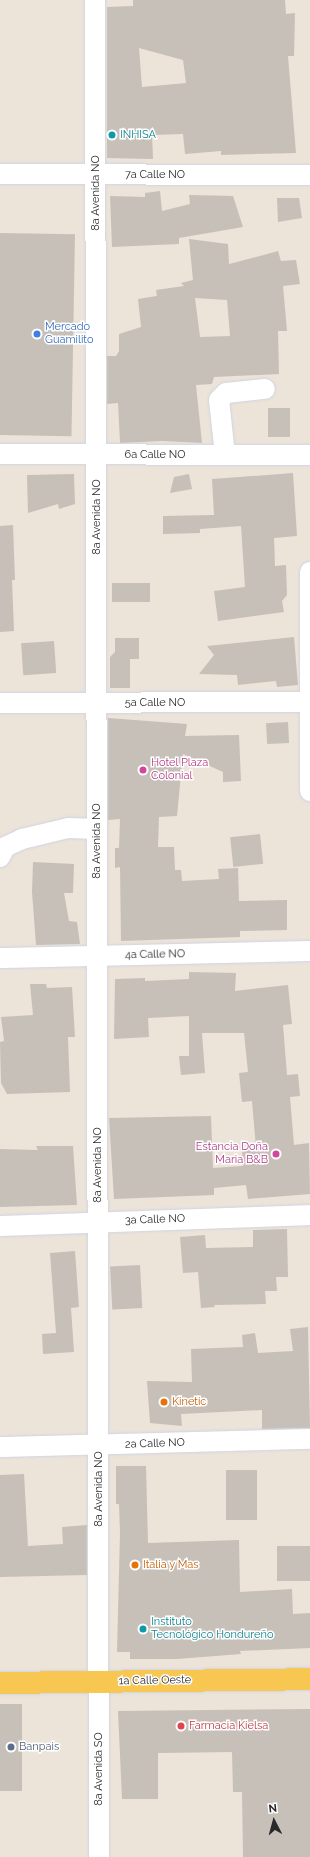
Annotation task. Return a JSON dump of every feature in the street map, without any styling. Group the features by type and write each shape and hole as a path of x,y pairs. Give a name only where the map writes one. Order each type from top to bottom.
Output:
{"main road":[{"name":"1a Calle Oeste","path":"0,1683 310,1679"}],"street":[{"name":"8a Avenida NO","path":"96,0 99,1682"},
{"name":"7a Calle NO","path":"0,174 310,175"},
{"path":"225,455 219,400 226,393 265,389"},
{"name":"6a Calle NO","path":"0,454 96,456 310,455"},
{"path":"310,572 310,791"},
{"name":"5a Calle NO","path":"0,703 309,702"},
{"path":"0,857 5,848 22,839 68,828 97,829"},
{"name":"4a Calle NO","path":"0,958 310,951"},
{"name":"3a Calle NO","path":"0,1226 310,1215"},
{"name":"2a Calle NO","path":"0,1447 98,1446 310,1440"},
{"name":"8a Avenida SO","path":"99,1682 99,1857"}],"building":[{"path":"133,0 285,0 286,14 295,13 294,56 288,56 296,153 221,155 221,151 185,154 183,134 152,135 153,159 107,158 107,7 133,6","holes":["139,48 183,60 186,83 142,87"]},
{"path":"160,191 162,211 190,204 189,195 233,196 243,227 179,238 179,244 112,247 110,196 145,197 145,193"},
{"path":"277,198 299,198 302,218 278,222"},
{"name":"Mercado Guamilito","path":"0,233 75,234 71,436 0,435"},
{"path":"189,239 228,244 229,264 278,251 281,261 296,260 300,284 283,286 287,331 278,331 279,374 214,377 212,384 196,385 202,443 162,441 120,443 118,403 107,404 107,356 116,356 119,351 119,334 141,327 138,299 157,296 156,290 184,286 181,283 193,280","holes":["195,298 227,300 230,336 200,337"]},
{"path":"268,408 290,408 290,437 268,437"},
{"path":"293,473 297,536 274,538 275,566 286,565 287,595 282,601 284,612 218,621 214,591 245,587 241,526 200,529 200,533 163,534 163,516 214,515 212,479"},
{"path":"74,474 75,504 59,509 58,504 28,513 27,475"},
{"path":"189,474 192,489 170,493 174,477"},
{"path":"13,525 15,580 12,580 14,631 0,632 0,526"},
{"path":"112,583 150,583 150,602 112,602"},
{"path":"294,637 298,685 277,687 276,681 238,685 237,675 199,674 214,655 207,646"},
{"path":"115,638 139,638 139,659 130,659 130,688 110,688 110,657 115,652"},
{"path":"54,641 56,673 23,675 21,643"},
{"path":"108,718 187,724 185,736 239,735 241,781 223,782 223,772 183,754 177,816 159,817 158,847 174,847 175,870 181,870 182,881 219,879 218,869 238,868 239,901 287,900 287,930 240,931 240,937 121,941 120,867 115,868 115,848 119,848 120,819 108,820"},
{"path":"288,722 289,743 267,744 266,723"},
{"path":"260,834 263,864 233,867 230,837"},
{"path":"33,862 74,864 73,893 64,893 69,921 77,922 80,944 36,945 32,892"},
{"path":"189,972 236,973 235,991 288,985 292,1024 283,1025 287,1075 298,1074 300,1096 290,1097 294,1145 309,1143 310,1194 248,1199 246,1185 214,1188 214,1195 114,1199 109,1118 211,1116 213,1168 243,1166 242,1149 256,1148 252,1101 242,1102 239,1073 248,1072 244,1033 202,1033 205,1073 181,1075 179,1056 189,1056 189,1016 148,1018 149,1037 114,1039 115,979 145,978 145,981 189,979"},
{"path":"30,984 46,984 47,988 72,987 75,1037 68,1037 70,1092 7,1094 1,1083 0,1042 4,1041 1,1017 33,1015"},
{"path":"36,1146 73,1146 77,1205 0,1207 0,1149 38,1150"},
{"path":"287,1229 288,1277 276,1277 277,1291 265,1291 266,1304 214,1305 215,1307 201,1308 198,1272 183,1273 180,1237 205,1235 206,1248 253,1247 253,1230"},
{"path":"75,1251 79,1307 71,1308 74,1352 43,1354 42,1334 56,1333 50,1253"},
{"path":"140,1265 142,1308 112,1310 110,1267"},
{"path":"308,1327 310,1428 262,1429 262,1410 181,1414 182,1426 150,1423 147,1381 192,1382 191,1349 243,1347 242,1335 255,1333 258,1353 293,1351 290,1329"},
{"path":"116,1466 146,1466 148,1543 239,1540 240,1592 292,1589 293,1614 310,1613 310,1648 240,1651 241,1654 177,1659 130,1659 130,1652 117,1652 120,1533 119,1504 116,1504"},
{"path":"226,1470 257,1470 257,1520 226,1520"},
{"path":"24,1474 28,1546 63,1544 62,1527 87,1525 87,1575 0,1577 0,1475"},
{"path":"277,1546 310,1546 310,1581 277,1581"},
{"name":"Banpais","path":"0,1704 22,1704 22,1791 0,1791"},
{"path":"310,1709 310,1857 243,1857 242,1792 233,1792 232,1752 158,1753 158,1799 122,1799 118,1711"}],"place":[{"name":"INHISA","path":"112,135"},
{"name":"Mercado Guamilito","path":"37,334"},
{"name":"Hotel Plaza Colonial","path":"143,770"},
{"name":"Estancia Doña Maria B&B","path":"276,1154"},
{"name":"Kinetic","path":"164,1402"},
{"name":"Italia y Mas","path":"135,1565"},
{"name":"Instituto Tecnológico Hondureño","path":"143,1629"},
{"name":"Farmacia Kielsa","path":"181,1726"},
{"name":"Banpais","path":"11,1747"}]}
